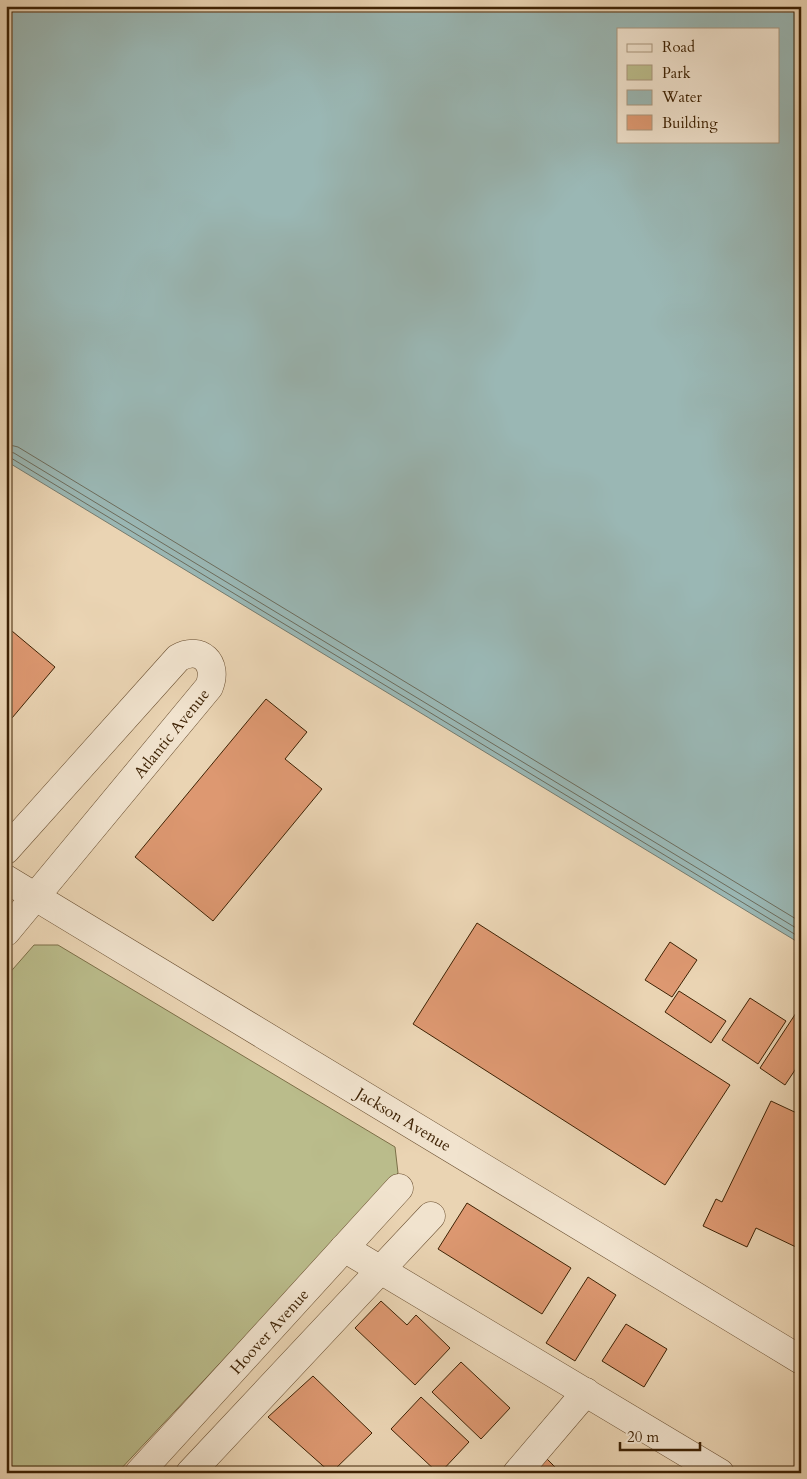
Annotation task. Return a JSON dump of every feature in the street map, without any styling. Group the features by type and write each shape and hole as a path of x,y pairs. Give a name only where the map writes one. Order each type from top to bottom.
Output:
{"street":[{"name":"Atlantic Avenue","path":"6,850 178,658 184,654 192,653 206,658 213,672 209,687 6,932"},
{"name":"Jackson Avenue","path":"6,879 801,1360"},
{"name":"Hoover Avenue","path":"139,1473 399,1188"},
{"path":"190,1473 431,1216"},
{"path":"344,1248 720,1473"},
{"path":"517,1473 586,1392"}],"green space":[{"path":"34,945 58,945 395,1147 398,1173 117,1473 6,1473 6,977"}],"water":[{"path":"6,6 801,6 801,944 6,461"}],"building":[{"path":"6,626 55,667 12,718 6,713"},
{"path":"266,699 307,732 285,759 322,789 213,921 135,857"},
{"path":"477,923 730,1085 665,1185 413,1024"},
{"path":"670,942 697,960 672,997 645,980"},
{"path":"679,991 726,1021 711,1043 665,1012"},
{"path":"750,998 786,1021 758,1064 722,1040"},
{"path":"796,1013 801,1016 801,1061 785,1085 760,1068"},
{"path":"771,1101 801,1115 801,1238 796,1247 756,1228 747,1247 703,1226 716,1199 722,1202"},
{"path":"467,1203 571,1268 542,1314 438,1249"},
{"path":"588,1277 616,1295 575,1361 546,1343"},
{"path":"381,1301 407,1325 416,1315 450,1348 415,1385 355,1328"},
{"path":"626,1324 667,1349 644,1387 602,1361"},
{"path":"461,1362 510,1408 481,1439 432,1392"},
{"path":"313,1376 372,1433 331,1473 268,1417"},
{"path":"421,1397 469,1442 440,1473 391,1429"},
{"path":"543,1455 561,1473 528,1473"}]}
